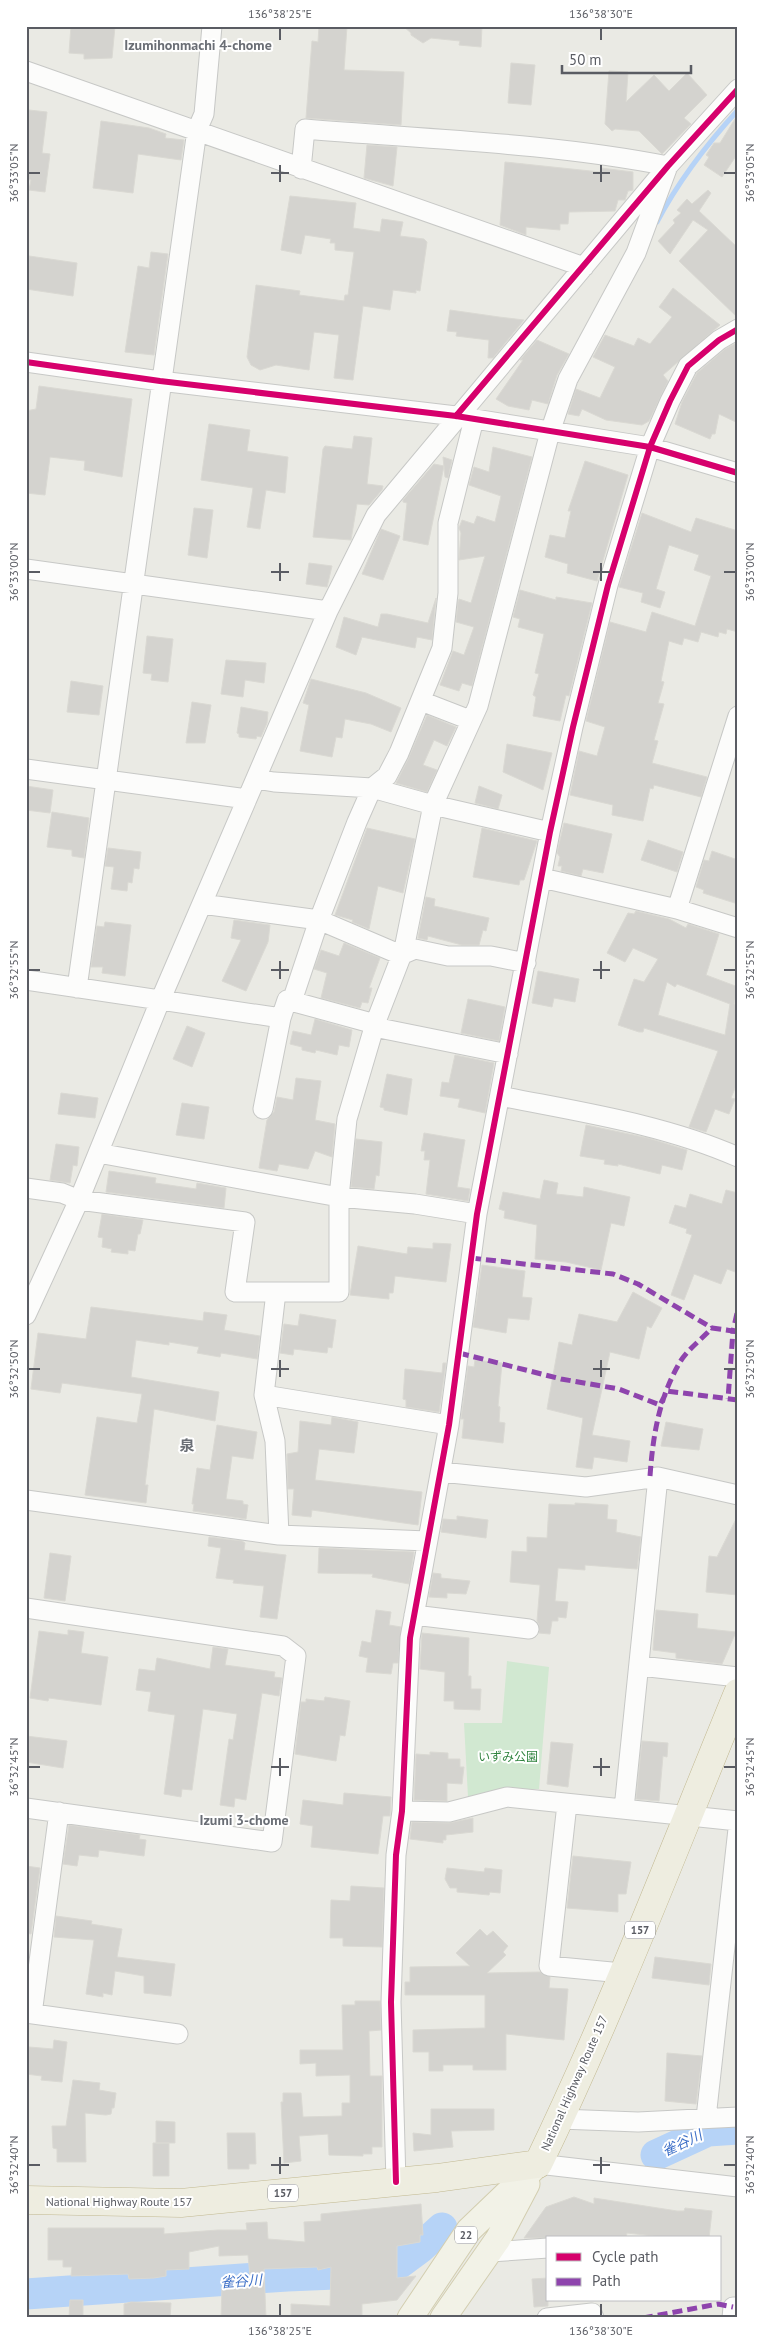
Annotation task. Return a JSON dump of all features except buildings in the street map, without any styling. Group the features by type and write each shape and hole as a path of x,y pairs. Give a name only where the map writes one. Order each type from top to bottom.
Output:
{"highway":[{"name":"National Highway Route 157","path":"26,2200 180,2203 396,2182 538,2164 560,2119 738,1694"}],"main road":[{"name":"22","path":"452,2315 498,2239 538,2164"},
{"name":"22","path":"410,2318 469,2230 538,2164"}],"street":[{"path":"77,988 107,781 160,381 197,130 204,114 212,26"},
{"path":"26,71 584,267"},
{"path":"26,1315 79,1200 160,1001 328,611 376,515 465,418 584,267 668,166 738,89"},
{"path":"301,169 305,129 523,147 623,158 668,166"},
{"path":"26,1188 62,1193 79,1200 245,1222 235,1292 339,1292 339,1197 347,1119 375,1024 401,955 433,805 478,706 485,685 550,432 568,379 636,253 668,166"},
{"path":"396,2182 391,2002 396,1855 402,1811 410,1638 449,1426 477,1214 550,832 573,727 608,585 650,447 688,366 719,340 738,329"},
{"path":"26,362 160,381 465,418 650,447 738,473"},
{"path":"292,1001 319,920 372,788 387,776 421,701 442,648 448,593 448,523 465,418"},
{"path":"26,569 328,611"},
{"path":"421,701 470,720"},
{"path":"677,909 738,716"},
{"path":"26,769 247,799"},
{"path":"256,779 274,782 372,788 433,805 550,832"},
{"path":"542,878 677,909 738,928"},
{"path":"202,904 319,920 401,955 415,949 448,956 491,956 526,963"},
{"path":"26,980 280,1018"},
{"path":"263,1109 280,1018 287,1000 375,1024 379,1028 508,1054"},
{"path":"500,1096 651,1128 706,1143 738,1157"},
{"path":"98,1153 339,1197 415,1204 477,1214"},
{"path":"276,1292 264,1394 275,1441 279,1535"},
{"path":"264,1394 449,1426"},
{"path":"441,1472 586,1487 658,1476 738,1495"},
{"path":"624,1809 658,1476"},
{"path":"26,1500 279,1535 427,1541"},
{"path":"26,1608 283,1646 296,1656 272,1842 26,1808"},
{"path":"414,1615 529,1629"},
{"path":"640,1666 738,1677"},
{"path":"402,1811 450,1812 507,1797 738,1821"},
{"path":"567,1804 550,1966 622,1973"},
{"path":"59,1812 29,2013 178,2034"},
{"path":"706,2118 738,1829"},
{"path":"560,2119 638,2122 738,2117"},
{"path":"538,2164 738,2187"},
{"path":"490,2252 546,2248"},
{"path":"732,2318 733,2307 738,2307"},
{"path":"547,2318 592,2310"}],"green space":[{"name":"いずみ公園","path":"507,1661 549,1667 539,1789 503,1789 468,1797 464,1723 502,1723"}],"waterway":[{"path":"657,222 674,192 694,163 738,110"},
{"name":"雀谷川","path":"656,2155 708,2131 738,2129"},
{"name":"雀谷川","path":"26,2294 287,2276 360,2273 393,2268 420,2248 442,2228"}],"marked path":[{"path":"471,1258 613,1274 638,1284 712,1328 733,1331 728,1399"},
{"path":"650,1476 658,1417 667,1389 680,1362 712,1328 733,1331 738,1309"},
{"path":"459,1353 561,1379 619,1389 660,1405 667,1391 738,1400"},
{"path":"643,2318 718,2304 733,2307"}],"cycle path":[{"path":"456,416 668,166 738,89"},
{"path":"396,2182 391,2002 396,1855 402,1811 410,1638 449,1425 477,1214 550,832 573,727 608,585 650,447 670,401 688,366 719,340 738,329"},
{"path":"26,362 160,381 456,416 650,447 738,473"}],"district":[{"name":"Izumihonmachi 4-chome","path":"198,45"},
{"name":"泉","path":"187,1445"},
{"name":"Izumi 3-chome","path":"244,1820"}]}
